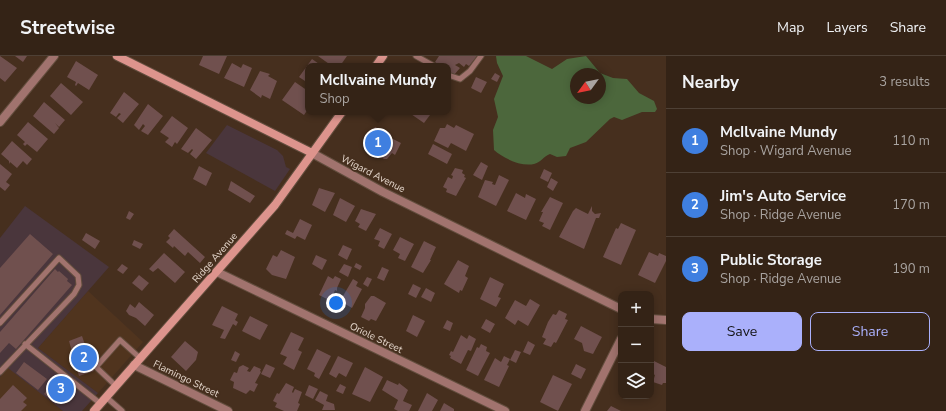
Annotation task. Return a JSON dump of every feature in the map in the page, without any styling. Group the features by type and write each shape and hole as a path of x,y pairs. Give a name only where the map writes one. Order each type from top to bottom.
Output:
{"main road":[{"name":"Wigard Avenue","path":"117,56 312,153"},
{"name":"Ridge Avenue","path":"94,411 275,205 340,115"}],"street":[{"path":"0,122 54,56"},
{"name":"Wigard Avenue","path":"312,153 384,192 618,308"},
{"name":"Oriole Street","path":"217,272 505,411"},
{"path":"654,319 666,320"},
{"path":"585,411 618,345"},
{"name":"Flamingo Street","path":"134,365 228,411"}],"lane":[{"path":"417,56 429,63"},
{"path":"451,75 460,79 470,71 481,56"},
{"path":"0,323 59,258 78,276 79,280 77,290 0,372"},
{"path":"116,386 96,367 120,340 140,358"},
{"path":"25,344 103,400 122,411"}],"shaded area":[{"path":"227,125 277,150 283,156 286,167 290,169 275,191 206,153"},
{"path":"25,206 109,267 38,348 98,393 82,411 63,411 8,368 0,377 0,238"},
{"path":"88,291 143,342 98,393 38,348"},
{"path":"8,367 63,411 0,411 0,377"}],"green space":[{"path":"496,56 526,56 552,69 567,59 586,56 596,68 570,68 570,104 606,104 606,75 613,78 627,79 639,93 654,101 657,109 655,112 642,112 622,120 614,117 610,119 586,142 570,148 566,156 557,157 550,154 534,164 529,165 518,163 507,159 494,150 493,130 498,117 494,99 503,76 497,63"}],"building":[{"path":"0,56 17,68 5,82 0,78"},
{"path":"15,56 27,56 23,62"},
{"path":"203,56 227,56 219,74 199,65"},
{"path":"318,56 347,56 342,63 328,63"},
{"path":"439,56 477,56 469,66 466,64 464,67 459,63 455,65 460,68 454,75 451,74 451,63 435,62"},
{"path":"312,59 318,63 309,63"},
{"path":"76,61 98,75 89,90 78,83 76,86 76,82 67,77"},
{"path":"232,63 241,68 243,64 252,68 244,87 224,78"},
{"path":"305,69 305,81 299,77"},
{"path":"260,71 270,74 268,76 277,81 270,99 262,95 261,98 250,90"},
{"path":"495,73 500,76 497,82 491,79"},
{"path":"476,77 487,82 481,93 471,88"},
{"path":"295,82 305,89 305,114 304,115 282,100"},
{"path":"61,83 83,102 71,115 50,96"},
{"path":"124,92 139,104 123,123 117,118 121,114 119,113 116,117 110,113"},
{"path":"44,102 65,120 59,127 55,123 59,128 54,134 33,116"},
{"path":"148,104 163,116 148,135 141,131 145,126 143,124 139,130 134,125"},
{"path":"412,115 430,115 424,123"},
{"path":"172,116 188,128 177,144 175,142 172,147 165,142 169,138 160,132"},
{"path":"28,122 48,139 37,152 27,144 25,146 23,144 25,142 17,135"},
{"path":"447,124 454,128 456,125 474,134 466,151 451,143 448,148 434,141 440,128 445,128"},
{"path":"375,127 391,134 389,137 401,143 395,155 392,153 387,159 384,159 365,147"},
{"path":"196,128 212,140 196,159 190,154 193,150 192,149 188,153 181,149"},
{"path":"12,141 32,159 27,165 23,161 17,168 10,162 9,164 9,161 1,154"},
{"path":"433,144 452,154 447,164 428,154"},
{"path":"481,162 488,166 482,180 473,175"},
{"path":"0,164 12,174 6,182 10,185 5,191 0,187"},
{"path":"199,166 212,173 206,186 193,179"},
{"path":"455,168 463,170 462,173 466,178 456,196 446,192 447,189 443,187 448,177 452,179 453,176 451,175"},
{"path":"544,169 552,173 548,182 540,178"},
{"path":"499,175 509,180 496,206 478,197 485,180 493,182 492,184 495,185"},
{"path":"551,178 558,182 553,191 547,187"},
{"path":"231,181 255,196 250,203 228,190"},
{"path":"319,188 335,193 325,212 312,205"},
{"path":"516,193 525,198 526,194 536,199 526,220 507,211"},
{"path":"550,197 563,203 550,230 542,226 544,223 539,221 543,212 541,212"},
{"path":"340,198 355,206 346,222 333,215"},
{"path":"592,206 592,211 595,214 601,213 599,218 596,218 584,249 559,237 576,208 588,214"},
{"path":"361,209 376,214 366,231 358,227 360,224 355,221"},
{"path":"129,211 134,214 130,220 126,218"},
{"path":"300,219 312,225 305,240 297,236 295,239 285,234 287,230 293,233"},
{"path":"621,223 636,230 621,265 603,257 616,228 618,229"},
{"path":"380,228 392,234 384,249 378,246 380,241 374,239"},
{"path":"174,229 205,257 200,263 188,252 185,256 174,246 173,248 166,242 170,238 168,236"},
{"path":"86,233 100,241 95,249 82,240"},
{"path":"30,234 53,254 0,315 0,268"},
{"path":"400,237 414,244 405,261 398,258 400,254 393,250"},
{"path":"134,240 143,244 140,249 132,245"},
{"path":"424,241 436,247 431,260 423,273 411,267"},
{"path":"343,245 352,249 347,260 338,255"},
{"path":"281,250 295,257 286,279 272,275 266,269 273,255 277,257"},
{"path":"649,252 658,256 659,253 666,256 666,261 655,283 638,275"},
{"path":"164,253 185,272 175,283 158,268 153,272 149,269"},
{"path":"316,255 327,260 322,270 312,264"},
{"path":"458,260 469,266 465,276 468,278 462,291 460,290 459,293 444,284"},
{"path":"356,263 362,266 360,270 354,267"},
{"path":"122,264 128,268 123,274 117,270"},
{"path":"344,264 352,267 348,277 339,272"},
{"path":"382,267 389,270 384,281 377,278"},
{"path":"55,269 68,279 67,281 72,285 16,349 9,343 0,353 0,332"},
{"path":"139,275 149,283 142,291 132,283"},
{"path":"328,276 333,279 335,276 341,279 337,291 335,290 331,301 319,295"},
{"path":"367,277 372,279 368,287 363,284"},
{"path":"490,277 504,284 498,297 501,298 496,307 480,299"},
{"path":"353,279 358,282 356,286 362,289 352,308 340,301"},
{"path":"413,284 421,288 416,298 408,294"},
{"path":"426,288 435,293 431,302 421,297"},
{"path":"371,296 374,296 386,303 376,321 371,319 369,321 361,317 365,304"},
{"path":"530,299 540,305 528,326 518,320 515,325 505,318 515,300 526,306"},
{"path":"139,302 154,315 145,326 136,318 129,315 126,311 130,304 135,308"},
{"path":"222,306 238,314 235,320 238,322 236,326 233,324 225,339 220,338 224,330 212,325"},
{"path":"559,310 567,314 565,319 568,320 556,343 554,342 551,347 543,344 546,339 542,337 553,314 556,315"},
{"path":"413,315 425,321 417,337 406,331"},
{"path":"250,316 268,325 260,340 242,331"},
{"path":"486,319 495,324 490,333 481,328"},
{"path":"447,320 453,323 450,331 443,328"},
{"path":"581,326 602,337 593,354 584,351 582,343 574,339"},
{"path":"291,332 304,338 298,350 302,352 294,370 283,364 287,357 280,354"},
{"path":"461,335 467,339 469,335 476,339 471,351 468,350 461,364 450,358 451,356 449,355 451,351 453,352"},
{"path":"82,336 94,371 79,376 69,341"},
{"path":"185,341 198,352 196,360 186,371 171,357"},
{"path":"528,341 535,345 530,355 523,352"},
{"path":"481,344 487,347 486,351 490,353 478,376 466,370 477,347 479,348"},
{"path":"317,349 331,356 319,379 314,376 315,373 307,369"},
{"path":"515,350 521,352 516,363 510,360"},
{"path":"235,351 240,354 236,362 231,360"},
{"path":"338,356 353,363 346,377 339,373 336,378 329,374"},
{"path":"504,356 510,359 507,365 509,366 499,387 484,380 495,358 501,362"},
{"path":"73,358 76,366 72,367 69,360"},
{"path":"654,361 666,367 666,383 663,383 662,385 654,382"},
{"path":"24,362 47,379 38,390 16,373"},
{"path":"266,364 275,368 270,378 261,374"},
{"path":"576,364 586,369 581,379 571,374"},
{"path":"243,365 249,368 247,371 250,372 254,366 261,369 255,383 258,384 254,392 250,390 246,394 233,388 234,382 230,380 234,372 237,373 239,367"},
{"path":"365,367 383,377 370,402 352,394"},
{"path":"553,375 572,384 558,411 540,402"},
{"path":"58,376 71,385 56,404 44,394"},
{"path":"387,380 398,385 399,383 408,390 403,401 412,405 409,411 398,411 394,409 398,400 382,390"},
{"path":"286,383 294,387 293,393 295,389 302,392 297,411 284,411 275,407 277,403 273,401 277,393 279,394"},
{"path":"340,384 346,387 343,394 336,391"},
{"path":"13,385 27,398 23,402 27,405 21,411 0,411 0,399"},
{"path":"309,385 318,389 313,399 305,395"},
{"path":"320,391 328,395 326,401 334,404 335,410 322,410 324,405 315,400"},
{"path":"427,393 438,400 432,411 418,411"},
{"path":"444,403 454,409 454,411 440,411"},
{"path":"611,406 621,411 607,411"}],"place":[{"name":"McIlvaine Mundy","path":"378,143"},
{"name":"Jim's Auto Service","path":"84,358"},
{"name":"Public Storage","path":"61,389"}]}
